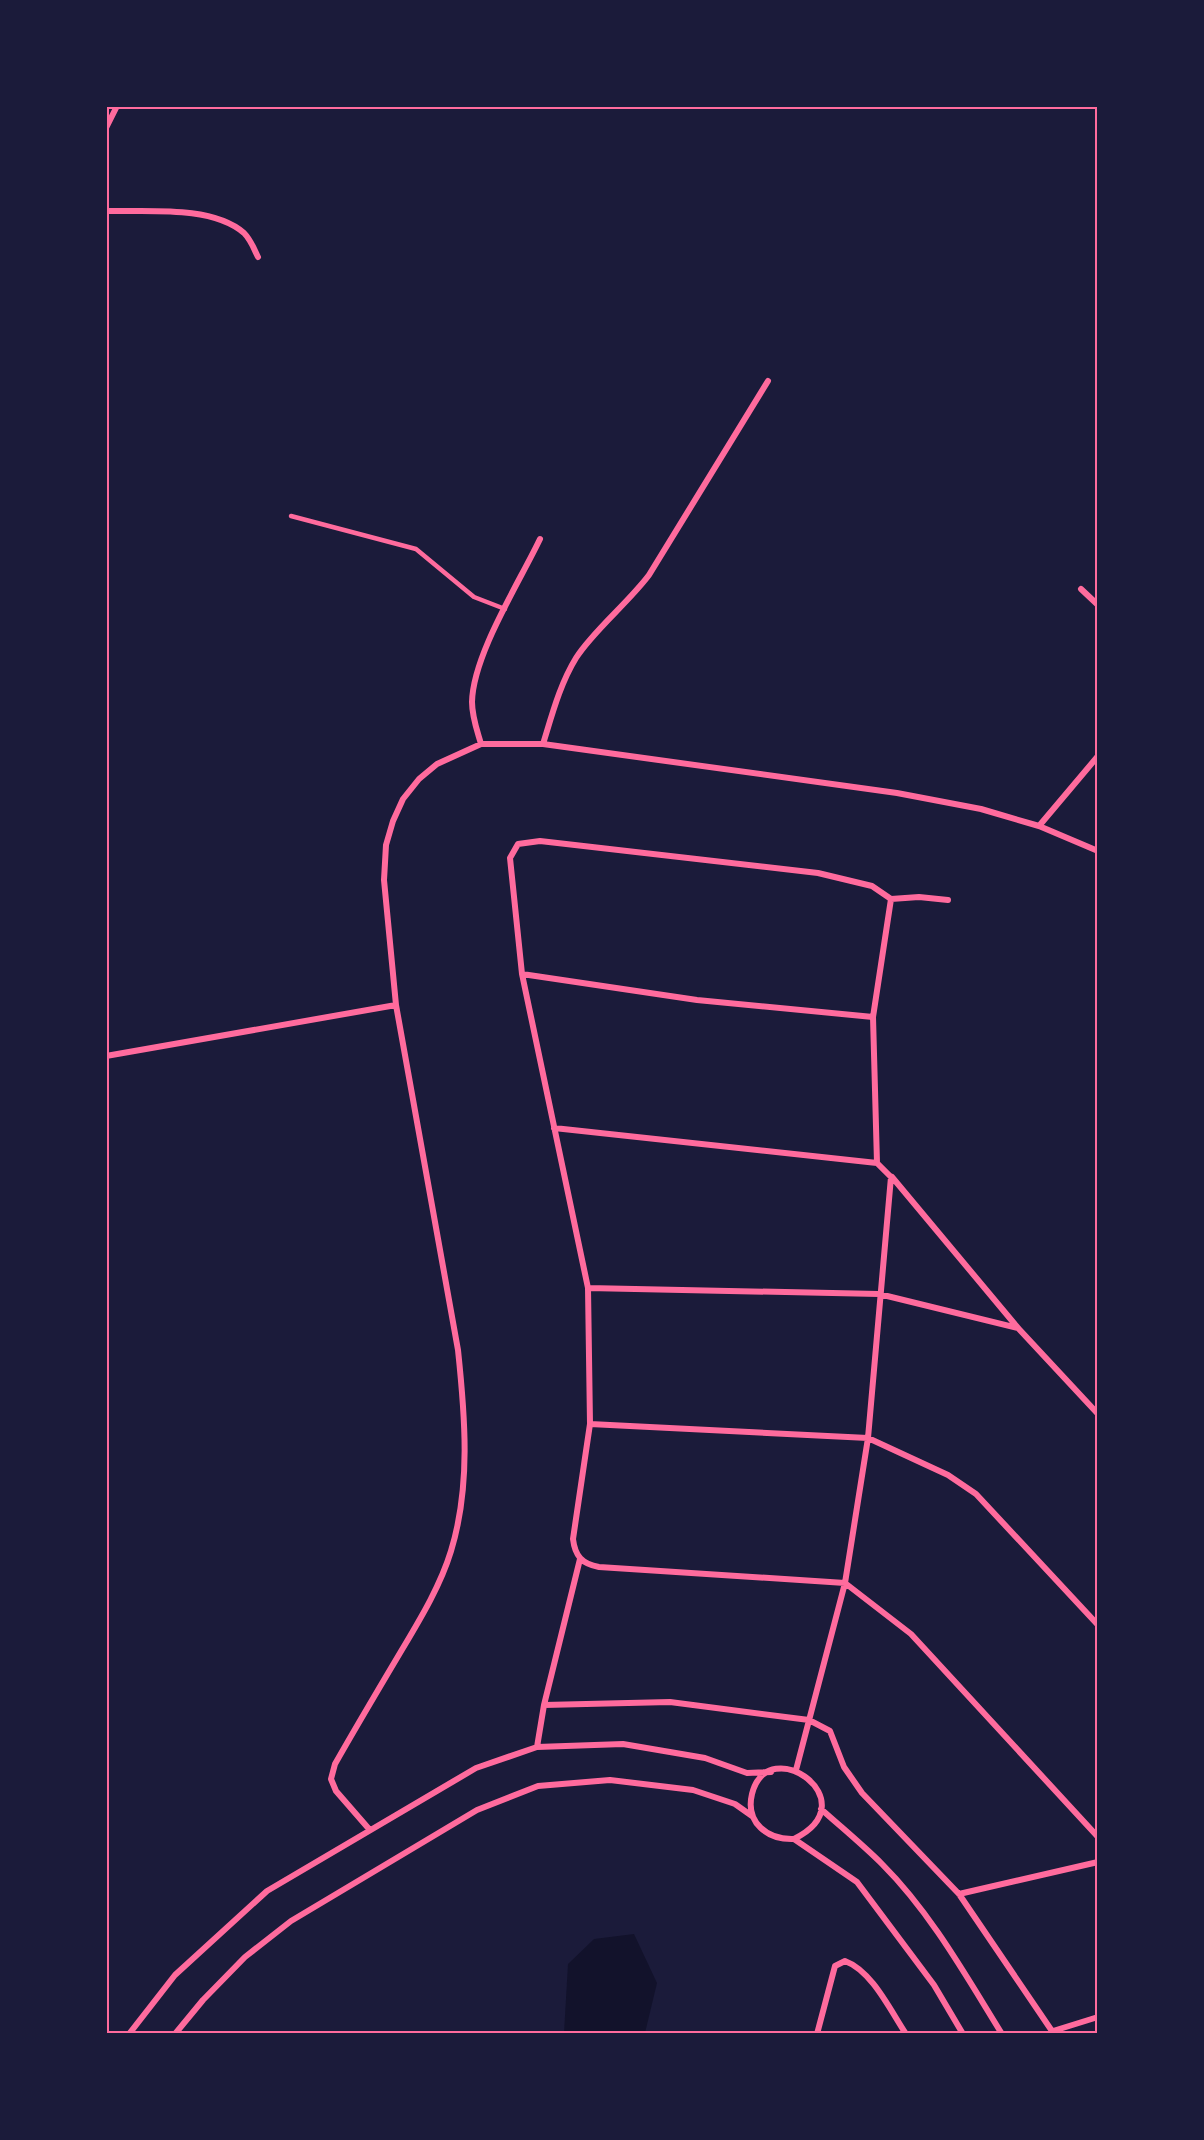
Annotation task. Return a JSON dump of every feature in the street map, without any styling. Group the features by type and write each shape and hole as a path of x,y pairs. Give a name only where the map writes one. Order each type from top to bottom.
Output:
{"street":[{"path":"106,128 117,106"},
{"path":"106,211 187,213 222,221 243,233 251,242 258,257"},
{"path":"543,744 564,679 578,656 649,575 768,381"},
{"path":"481,744 472,703 475,682 484,655 540,539"},
{"path":"1081,589 1098,605"},
{"path":"369,1829 336,1791 331,1779 334,1764 421,1618 440,1579 451,1551 464,1472 465,1414 458,1350 396,1005 384,880 386,845 403,799 419,780 455,753 481,744 543,744 897,793 981,809 1039,826 1098,851"},
{"path":"1039,826 1098,756"},
{"path":"948,900 919,897 891,899 872,886 818,873 540,840 515,846 510,858 522,974 588,1288 590,1424 573,1539 574,1550 580,1559 599,1567 845,1583 910,1634 1098,1837"},
{"path":"877,1163 873,1017 891,899"},
{"path":"522,974 697,1000 873,1017"},
{"path":"106,1056 396,1005"},
{"path":"554,1128 877,1163 891,1176 1018,1328 1098,1414"},
{"path":"796,1770 845,1583 868,1438 891,1176"},
{"path":"588,1288 879,1294 1018,1328"},
{"path":"590,1424 868,1438 948,1475 976,1494 1098,1625"},
{"path":"537,1747 544,1706 580,1559"},
{"path":"544,1706 670,1702 809,1720 830,1731 844,1767 862,1792 959,1894 1053,2032 1098,2018"},
{"path":"129,2034 175,1975 267,1892 369,1829 476,1768 537,1747 623,1744 705,1758 747,1773 771,1772"},
{"path":"752,1816 750,1803 753,1790 760,1779 779,1769 796,1770 807,1776 815,1785 821,1809 883,1865 923,1913 958,1963 1002,2034"},
{"path":"175,2034 203,2000 245,1957 291,1921 477,1810 538,1786 609,1780 693,1790 735,1804 752,1816 759,1827 769,1835 781,1839 794,1839 807,1833 816,1822 821,1809"},
{"path":"794,1839 857,1882 934,1985 963,2034"},
{"path":"959,1894 1098,1862"},
{"path":"817,2034 835,1966 844,1960 855,1965 867,1978 906,2034"}],"lane":[{"path":"291,516 416,549 474,597 505,609"}],"shaded area":[{"path":"634,1934 657,1983 645,2033 564,2033 568,1964 594,1939"}]}
